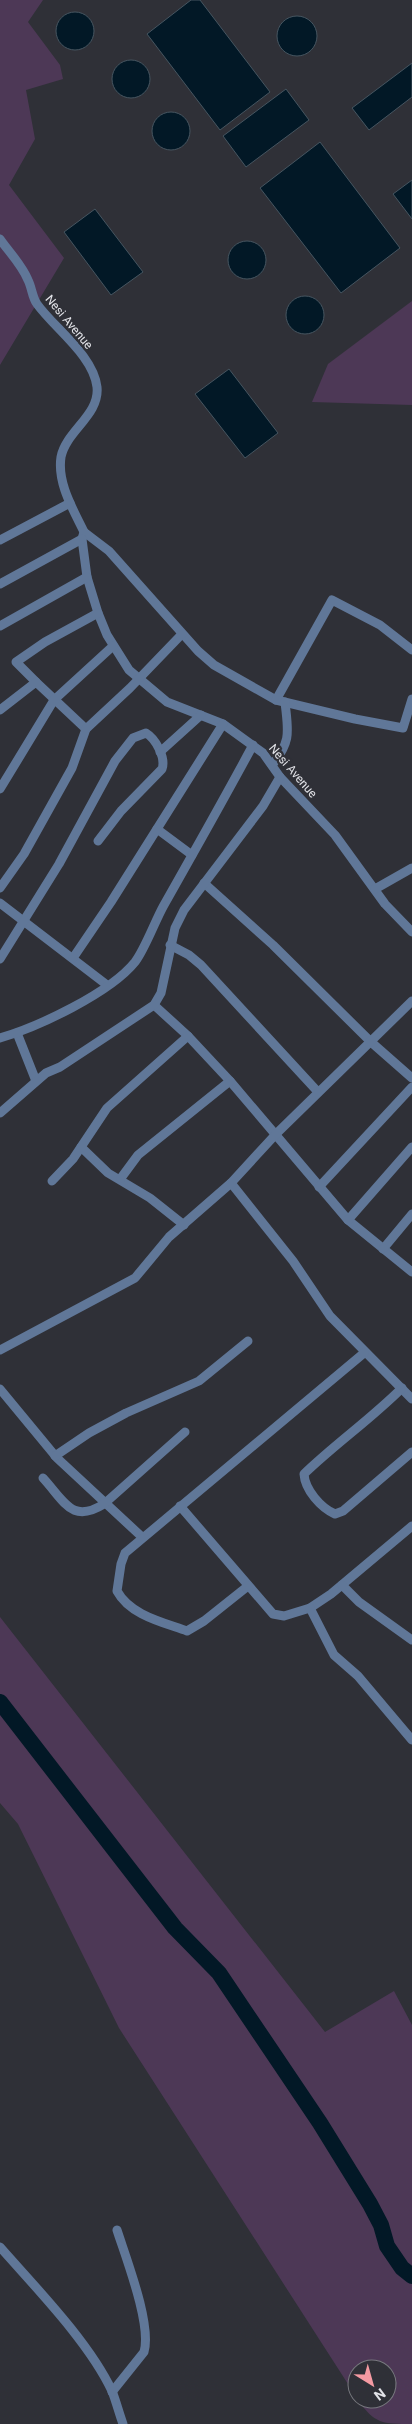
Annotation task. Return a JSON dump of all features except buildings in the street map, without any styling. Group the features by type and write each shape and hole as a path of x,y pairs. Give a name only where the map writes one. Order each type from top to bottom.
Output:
{"street":[{"name":"Nesi Avenue","path":"0,239 28,279 36,302 82,355 92,372 97,388 90,410 67,440 61,456 63,482 83,535 87,576 98,613 113,646 138,679 167,702 223,724 252,745 335,835 395,915 412,932"},
{"path":"0,540 70,503"},
{"path":"0,584 83,535 109,551 182,634 214,665 280,701 403,728 412,699"},
{"path":"0,626 87,576"},
{"path":"272,765 284,751 288,735 280,701 332,600 380,625 412,650"},
{"path":"86,729 16,662 45,642 98,613"},
{"path":"0,888 24,854 72,768 86,729 182,634"},
{"path":"0,789 54,700 113,646"},
{"path":"0,710 36,682"},
{"path":"160,752 201,715"},
{"path":"73,958 223,724"},
{"path":"0,959 78,832 115,761 134,738 146,733 150,735 164,761 162,769 121,811 98,841"},
{"path":"0,1038 17,1033 73,1007 107,985 136,961 252,745"},
{"path":"0,1113 36,1081 82,1053 112,1030 135,1019 154,1004 161,993 170,945 175,928 184,910 263,806 280,777"},
{"path":"157,828 192,855"},
{"path":"375,889 412,868"},
{"path":"204,883 266,939 371,1042 412,1076"},
{"path":"0,903 107,985"},
{"path":"170,945 189,955 201,965 318,1092"},
{"path":"0,1350 135,1278 169,1237 231,1183 276,1134 412,1001"},
{"path":"154,1004 188,1036 230,1081 348,1220 412,1272"},
{"path":"17,1033 36,1081"},
{"path":"52,1181 81,1147 107,1108 188,1036"},
{"path":"121,1178 138,1155 230,1081"},
{"path":"319,1187 412,1087"},
{"path":"348,1220 412,1146"},
{"path":"81,1147 108,1172 121,1178 184,1225"},
{"path":"231,1183 293,1262 330,1316 364,1353 412,1399"},
{"path":"383,1250 412,1214"},
{"path":"55,1456 89,1433 126,1413 199,1381 248,1341"},
{"path":"248,1586 194,1628 187,1631 158,1621 128,1606 117,1591 120,1564 125,1553 364,1353"},
{"path":"402,1388 383,1407 317,1461 304,1474 305,1483 326,1510 335,1514 343,1511 412,1452"},
{"path":"0,1389 55,1456 104,1504 142,1537"},
{"path":"43,1478 71,1508 80,1514 91,1512 104,1504 185,1432"},
{"path":"180,1506 273,1614 284,1616 310,1608 342,1585 411,1528"},
{"path":"342,1585 359,1602 412,1640"},
{"path":"310,1608 334,1655 358,1676 412,1740"},
{"path":"112,2392 144,2352 146,2344 146,2333 135,2287 118,2230"},
{"path":"0,2247 87,2351 112,2392 123,2424"}],"shaded area":[{"path":"0,0 43,0 28,22 60,65 63,79 26,90 35,139 9,185 64,258 0,365"},
{"path":"412,301 412,405 312,402 328,364"},
{"path":"0,1617 325,2032 394,1991 412,2025 412,2424 386,2423 374,2418 365,2409 397,2409 397,2359 347,2359 347,2382 119,2028 18,1824 0,1803"}],"water":[{"path":"191,0 200,0 270,92 220,130 147,34"},
{"path":"75,12 89,17 94,31 89,45 75,50 61,45 56,31 61,17"},
{"path":"293,16 301,16 308,19 314,25 317,36 314,47 308,53 301,56 293,56 286,53 280,47 277,40 277,32 280,25 286,19"},
{"path":"131,60 145,65 150,79 145,93 131,98 117,93 112,79 117,65"},
{"path":"412,63 412,97 369,130 352,108"},
{"path":"286,89 309,120 246,167 223,136"},
{"path":"171,112 185,117 190,131 185,145 171,150 157,145 152,131 157,117"},
{"path":"320,142 400,248 341,293 260,188"},
{"path":"412,180 412,219 393,194"},
{"path":"95,209 143,272 111,295 64,232"},
{"path":"247,241 261,246 266,260 261,274 247,279 233,274 228,260 233,246"},
{"path":"305,296 319,301 324,315 319,329 305,334 291,329 286,315 291,301"},
{"path":"229,369 278,433 245,458 195,394"}],"waterway":[{"path":"0,1702 175,1928 219,1973 320,2123 370,2204 381,2225 387,2246 402,2268 412,2276"}]}
